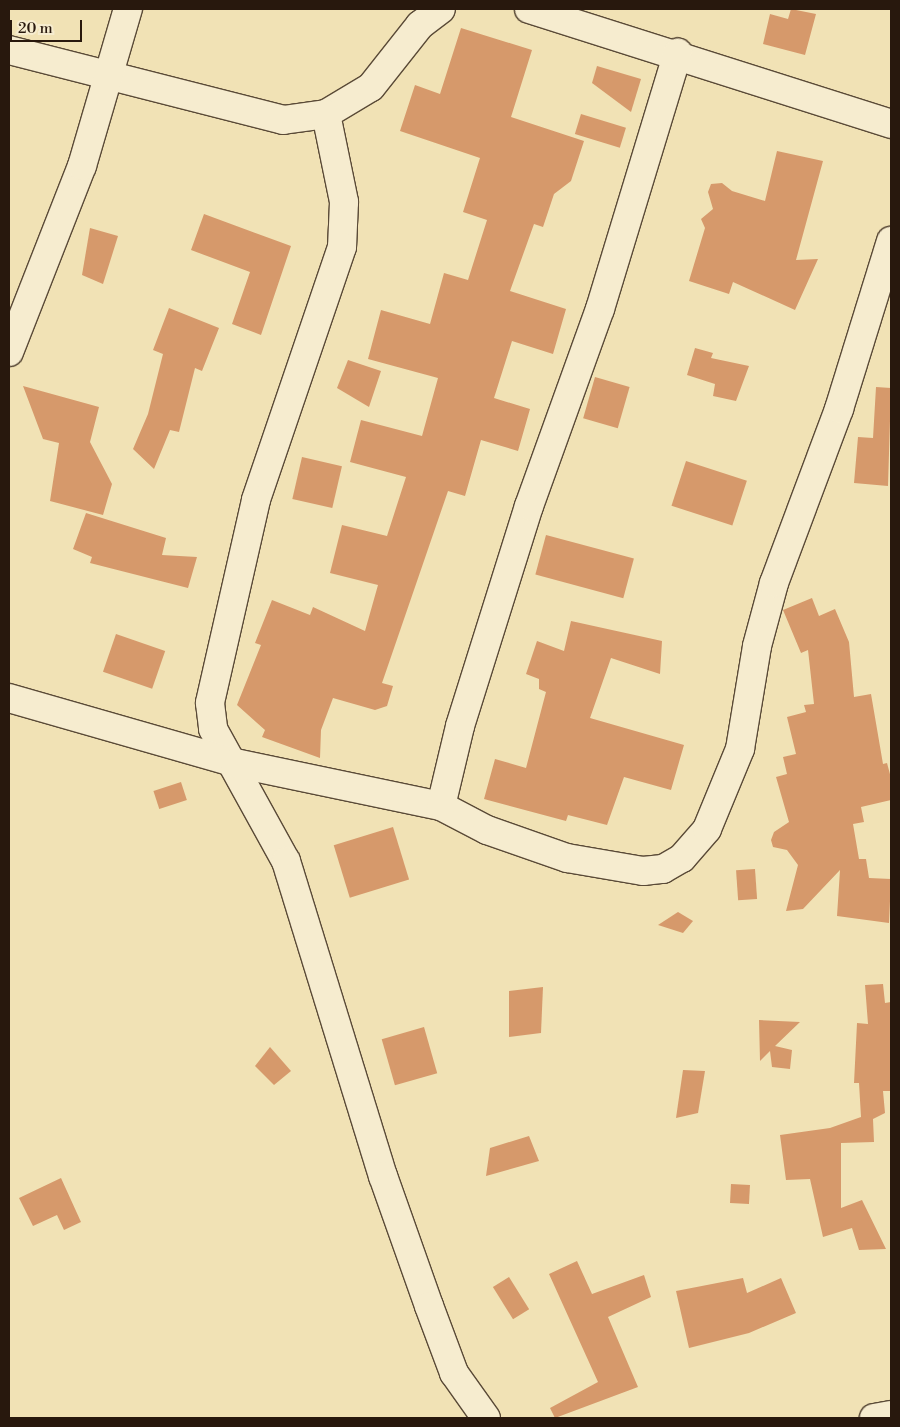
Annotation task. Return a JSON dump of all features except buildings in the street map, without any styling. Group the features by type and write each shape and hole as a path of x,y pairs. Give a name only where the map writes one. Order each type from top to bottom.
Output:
{"street":[{"path":"9,352 82,166 110,76 128,9"},
{"path":"9,50 284,120 326,114 371,87 420,25 441,9"},
{"path":"530,9 678,53 891,124"},
{"path":"441,806 460,726 517,543 600,309 678,53"},
{"path":"326,114 344,202 342,247 256,500 210,703 213,729 235,763 286,861 383,1176 451,1365 486,1418"},
{"path":"9,698 235,763 441,806 487,830 567,858 643,871 663,869 682,858 707,829 740,749 757,646 774,583 839,409 891,241"},
{"path":"874,1418 891,1415"}]}
